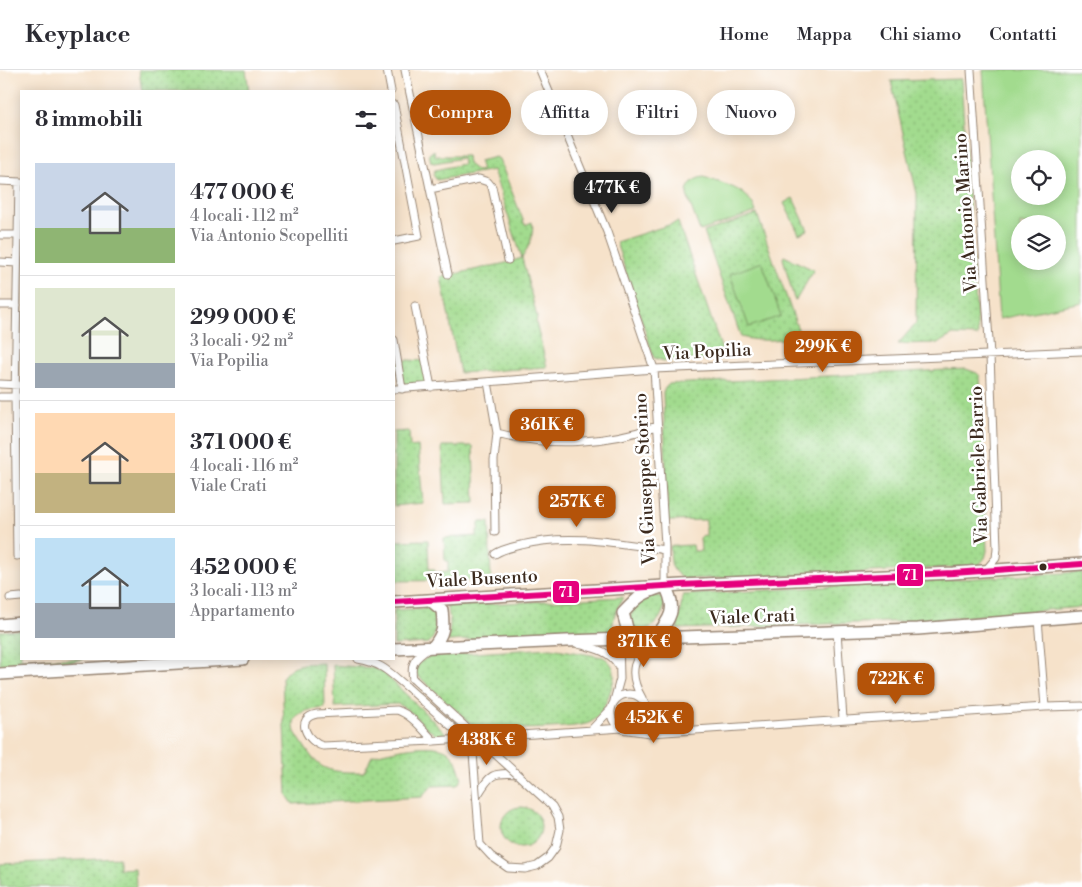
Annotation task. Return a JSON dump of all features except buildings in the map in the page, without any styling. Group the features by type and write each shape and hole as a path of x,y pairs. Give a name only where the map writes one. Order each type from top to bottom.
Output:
{"main road":[{"name":"Viale Busento","path":"395,602 1082,564"},
{"path":"618,639 623,613 637,597 665,586 672,598 671,610 667,623 655,638"},
{"path":"430,600 442,610 444,625 441,637 432,647"},
{"path":"623,613 627,628 633,639"},
{"name":"Viale Crati","path":"395,649 918,629 1082,616"},
{"path":"0,625 20,623"},
{"path":"84,669 94,660"},
{"path":"0,674 84,669 123,662 203,660"}],"street":[{"path":"387,70 391,90"},
{"path":"405,70 448,274"},
{"name":"Via Giuseppe Storino","path":"540,70 607,232 654,369 665,550 665,586"},
{"name":"Via Antonio Marino","path":"971,70 990,355"},
{"path":"395,110 419,236 395,241"},
{"path":"430,189 480,179 488,182 492,187 508,260"},
{"path":"0,181 20,182 17,263 19,340 17,556 20,555"},
{"path":"0,235 18,235"},
{"path":"0,262 17,263"},
{"path":"0,305 17,305"},
{"path":"415,306 431,386"},
{"path":"395,346 402,389"},
{"name":"Via Popilia","path":"395,389 654,369 1082,351"},
{"name":"Via Gabriele Barrio","path":"986,570 996,558 997,548 990,355"},
{"path":"488,382 497,433 494,460 495,532"},
{"path":"0,384 18,385"},
{"path":"0,397 18,397"},
{"path":"497,433 512,437 560,441 602,440 640,432 657,426"},
{"path":"495,554 502,550 532,542 566,539 597,540 665,550"},
{"path":"10,598 20,597"},
{"path":"1038,619 1046,680 1045,706"},
{"path":"837,631 842,719"},
{"path":"655,638 638,654 634,665 635,684 651,717 670,729 683,730"},
{"path":"618,639 620,670 618,688 612,706 613,721 625,729 642,733 1045,706 1082,706"},
{"path":"566,641 604,652 614,659 620,670"},
{"path":"363,660 379,665 469,742 473,753 480,844 491,856 508,868 525,869 537,866 548,858 556,847 560,830 558,817 552,806 413,679 411,670 414,660 432,647"},
{"path":"591,730 617,698 634,694 643,700"},
{"path":"434,741 408,716 397,710 317,714 311,716 305,722 304,728 316,744 323,746 434,741 591,730 634,730 643,724 647,708"},
{"path":"476,798 486,781 492,776 500,773 518,774"}],"green space":[{"path":"139,70 246,70 249,90 142,90"},
{"path":"983,70 1082,70 1082,302 999,319"},
{"path":"961,79 978,336 953,335 938,343 898,344 916,323 917,194 891,81"},
{"path":"434,150 435,156 467,156 468,164 477,171 482,170 479,161 496,157 499,159 525,225 532,222 533,226 529,246 522,258 493,170 437,180 433,175 435,170 463,164 462,158 431,162 429,154"},
{"path":"704,177 742,192 753,204 756,212 700,231 687,195 688,188 692,182"},
{"path":"793,198 808,230 799,234 784,203"},
{"path":"757,214 800,335 786,339 771,340 755,340 741,337 704,232"},
{"path":"678,222 725,359 664,361 654,358 616,242"},
{"path":"784,256 814,270 796,300 794,299"},
{"path":"522,258 547,367 460,373 441,277"},
{"path":"762,262 781,316 749,327 730,274"},
{"path":"408,360 426,361 431,387 402,389 397,362"},
{"path":"966,369 980,376 987,551 985,558 978,566 798,576 684,579 673,569 670,546 693,545 694,551 701,551 700,538 703,535 706,536 706,520 668,521 663,393 669,384"},
{"path":"409,431 410,447 418,446 423,503 395,506 395,432"},
{"path":"442,446 473,446 475,503 445,504"},
{"path":"479,522 489,522 491,580 395,581 395,541 428,540 429,569 434,569 435,572 448,572 448,561 445,561 444,538 477,536 477,530 479,530"},
{"path":"1082,572 1082,607 915,621 677,629 683,595"},
{"path":"654,595 664,597 663,611 660,618 650,628 643,630 637,630 630,626 631,615 636,606"},
{"path":"623,597 615,614 611,632 448,641 450,619 446,606"},
{"path":"430,608 436,621 436,626 434,635 429,643 395,645 395,610"},
{"path":"20,630 20,660 80,660 0,668 0,631"},
{"path":"551,648 603,657 612,666 614,677 609,696 602,711 591,722 583,725 554,728 477,729 417,675 415,669 420,662 430,656"},
{"path":"324,663 325,708 302,712 295,719 294,725 295,732 315,761 328,769 364,772 372,756 411,748 433,747 449,752 454,757 462,779 457,785 432,786 422,797 293,804 287,795 282,678 291,669 300,664"},
{"path":"333,665 373,668 383,672 447,734 442,738 436,735 409,711 398,704 335,707"},
{"path":"525,807 532,810 538,816 541,827 540,835 532,844 525,847 517,847 510,844 502,835 501,823 504,816 513,808"},
{"path":"119,858 119,869 135,868 136,887 0,887 0,864"}],"transit line":[{"name":"71","path":"395,602 681,585 953,573 1082,564"}]}
